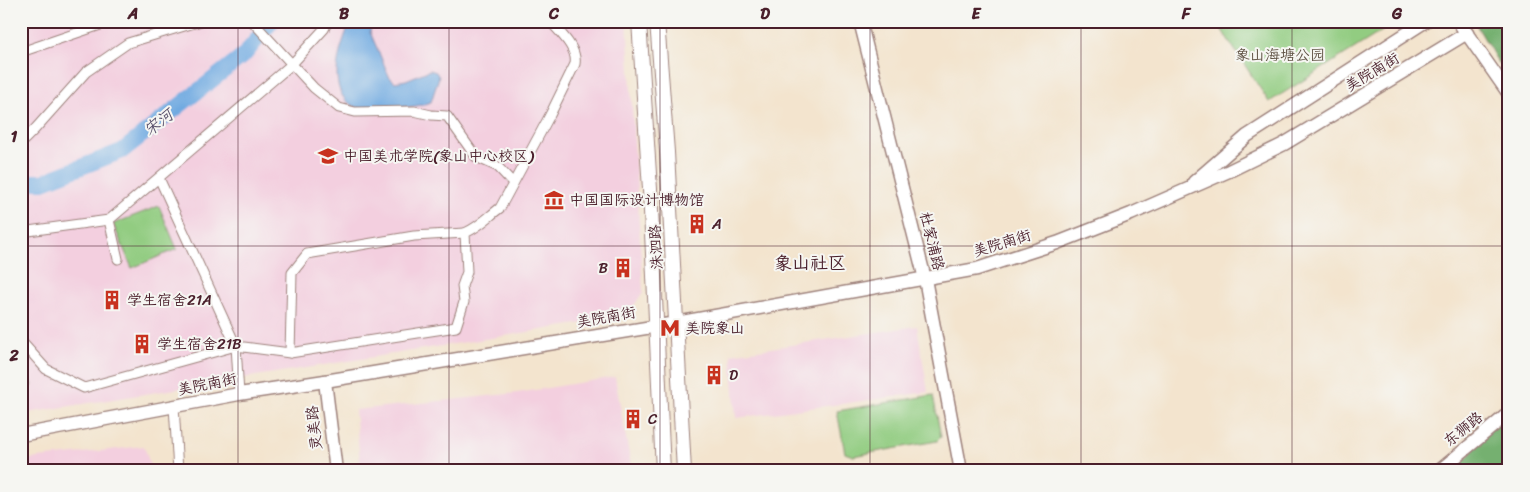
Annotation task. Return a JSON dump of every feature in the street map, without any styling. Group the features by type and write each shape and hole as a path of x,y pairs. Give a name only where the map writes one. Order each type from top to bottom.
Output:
{"main road":[{"name":"洙泗路","path":"639,21 649,179 663,471"},
{"name":"洙泗路","path":"657,21 667,152 684,471"}],"street":[{"path":"21,52 112,21"},
{"path":"21,143 36,129 86,72 128,43 201,21"},
{"path":"252,21 314,88 340,108 355,112 414,111 446,116 476,157 498,167 513,183"},
{"path":"21,232 109,220 292,64 324,29 328,21"},
{"path":"290,353 292,273 306,254 414,236 465,233 475,229 489,219 500,208 575,64 576,58 571,48 550,21"},
{"name":"杜家浦路","path":"860,21 925,279 961,471"},
{"name":"美院南街","path":"1185,189 1247,136 1426,21"},
{"path":"1458,21 1509,94"},
{"name":"美院南街","path":"21,435 239,394 676,323 977,269 1057,243 1131,214 1229,171 1284,144 1467,33"},
{"path":"158,178 236,346 239,394"},
{"path":"109,220 118,259"},
{"path":"21,341 46,369 84,388 236,346 290,353 456,327 464,302 462,286 468,272 465,233"},
{"name":"灵美路","path":"325,381 336,471"},
{"path":"174,406 178,471"},
{"name":"东狮路","path":"1439,471 1509,413"}],"shaded area":[{"name":"中国美术学院(象山中心校区)","path":"21,21 627,21 643,292 627,316 21,414"},
{"path":"917,326 928,392 736,418 731,354"},
{"path":"615,377 632,471 361,471 355,410 517,393"},
{"path":"144,446 152,471 21,471 21,460"}],"green space":[{"name":"象山海塘公园","path":"1216,21 1398,21 1269,102"},
{"path":"1474,21 1509,21 1509,81"},
{"path":"159,206 177,249 132,268 113,224"},
{"path":"21,363 33,385 21,392"},
{"path":"933,395 941,437 937,441 853,456 845,453 837,411"},
{"path":"1509,409 1509,471 1455,471"}],"water":[{"path":"351,21 372,21 370,32 389,76 395,82 406,80 430,70 436,72 439,77 431,102 414,106 368,109 358,108 347,102 341,92 337,69 339,56"}],"waterway":[{"name":"宋河","path":"21,182 43,182 122,151 245,54 272,21"}],"place":[{"name":"中国美术学院(象山中心校区)","path":"328,156"},
{"name":"中国国际设计博物馆","path":"554,200"},
{"name":"A","path":"697,224"},
{"name":"B","path":"623,268"},
{"name":"学生宿舍21A","path":"112,300"},
{"name":"美院象山","path":"670,328"},
{"name":"学生宿舍21B","path":"142,344"},
{"name":"D","path":"714,375"},
{"name":"C","path":"633,419"}],"district":[{"name":"象山社区","path":"810,263"}]}
